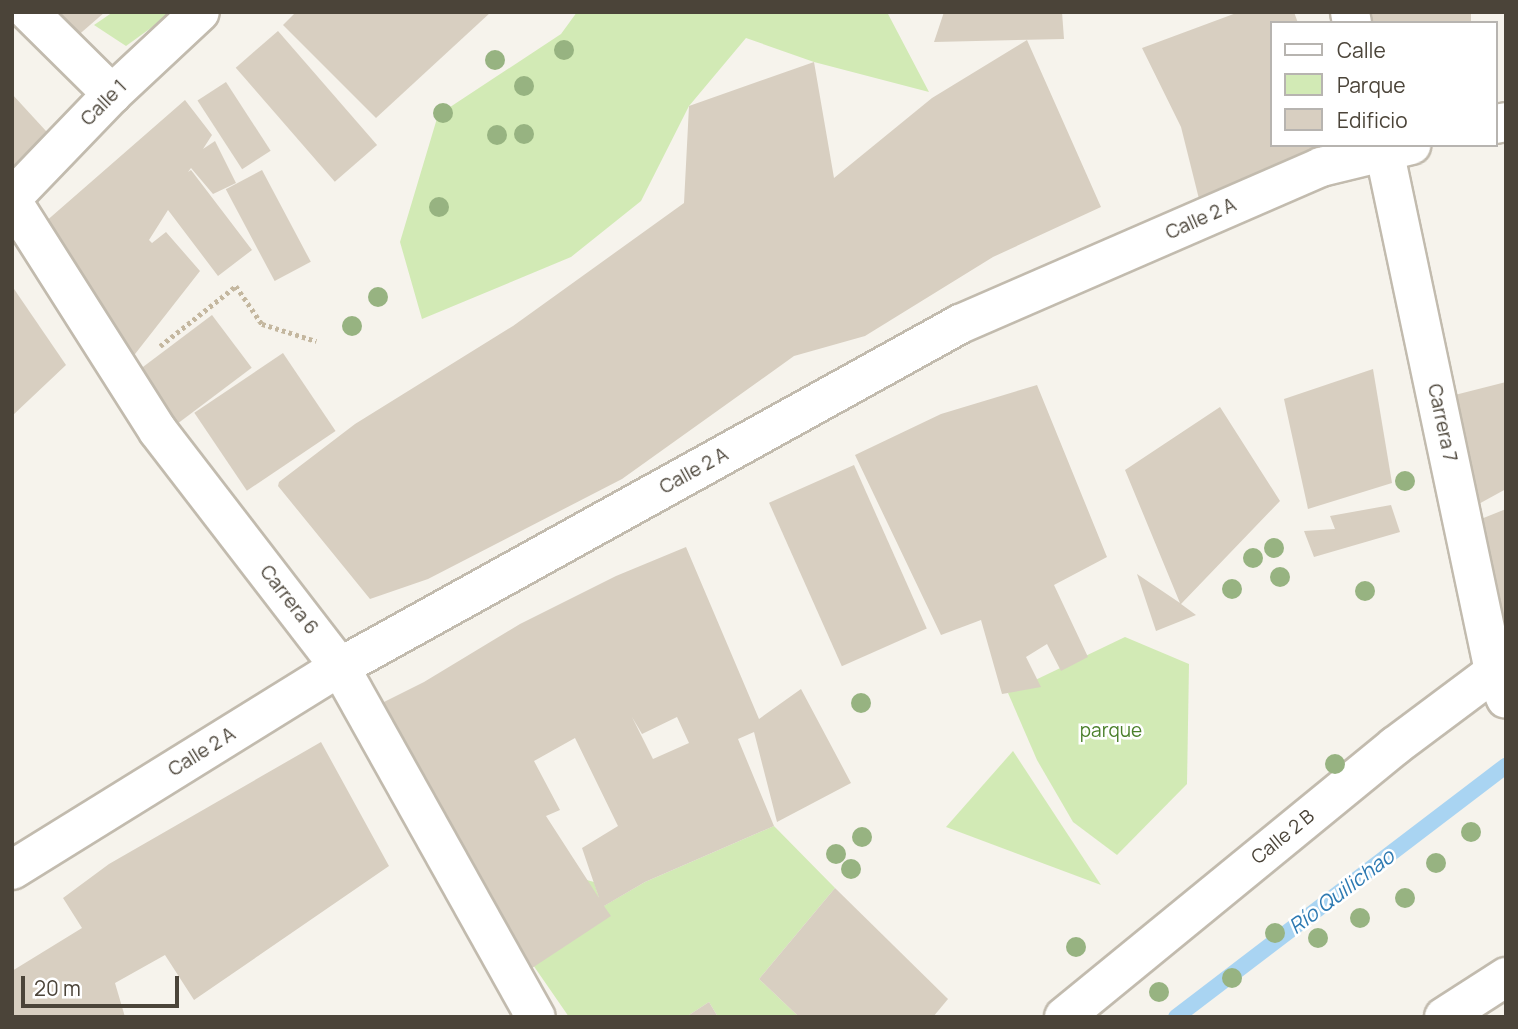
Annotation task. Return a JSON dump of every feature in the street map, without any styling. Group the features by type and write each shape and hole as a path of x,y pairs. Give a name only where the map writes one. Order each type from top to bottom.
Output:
{"street":[{"path":"29,12 112,94"},
{"name":"Calle 1","path":"12,200 112,94 200,12"},
{"name":"Calle 2 A","path":"12,870 340,667 960,324 1321,167 1393,147"},
{"name":"Carrera 7","path":"1393,147 1502,677"},
{"name":"Carrera 6","path":"12,200 158,431 340,667 536,1017"},
{"name":"Calle 2 B","path":"1064,1017 1395,746 1502,677"},
{"path":"1444,1017 1506,977"}],"path":[{"path":"123,374 236,286 262,324 316,341"}],"green space":[{"path":"113,12 173,12 126,46 94,25"},
{"path":"577,12 887,12 929,92 814,62 746,38 689,106 641,201 571,257 422,319 400,242 438,115 561,34"},
{"name":"parque","path":"1125,637 1189,664 1187,784 1117,855 1073,822 1037,760 1008,693"},
{"path":"1013,751 1101,885 946,827"},
{"path":"774,826 835,888 759,979 799,1017 718,1017 709,1002 686,1017 569,1017 513,936 576,877 594,882 602,907 645,882"}],"building":[{"path":"46,12 105,12 75,38"},
{"path":"296,12 491,12 376,118 283,25"},
{"path":"944,12 1062,12 1064,39 934,42"},
{"path":"1239,12 1294,12 1297,21 1270,21 1270,147 1318,147 1201,207 1181,127 1142,48"},
{"path":"1371,12 1471,12 1471,21 1371,21"},
{"path":"278,31 377,145 335,182 236,68"},
{"path":"1027,40 1101,207 993,257 865,336 794,356 622,479 428,579 370,599 278,486 279,482 355,424 513,326 684,203 689,106 814,62 834,178 932,98"},
{"path":"226,82 271,151 242,169 197,101"},
{"path":"12,94 57,143 12,179"},
{"path":"185,100 212,135 203,149 215,141 236,183 213,194 191,168 188,172 191,170 252,250 218,276 168,210 149,240 152,243 166,232 200,271 128,363 44,223"},
{"path":"262,170 311,262 275,281 226,189"},
{"path":"12,286 66,365 12,416"},
{"path":"212,315 252,368 171,428 131,376"},
{"path":"283,353 336,431 247,491 194,413"},
{"path":"1373,369 1392,483 1308,509 1284,399"},
{"path":"1506,382 1506,489 1475,506 1443,398"},
{"path":"1037,385 1107,557 1054,585 1088,657 1061,671 1047,644 1026,657 1041,687 1002,694 981,620 941,635 855,455 941,414"},
{"path":"1220,407 1280,501 1181,604 1196,615 1156,631 1137,574 1180,603 1125,470"},
{"path":"854,465 927,629 842,666 769,503"},
{"path":"1391,505 1400,532 1314,557 1304,531 1335,529 1330,516"},
{"path":"1506,509 1506,626 1503,627 1466,525"},
{"path":"686,547 759,719 801,689 851,783 777,822 754,732 738,739 774,826 645,882 604,906 611,916 523,974 376,706 424,682 520,624 616,576","holes":["632,717 642,734 677,717 689,743 653,759","575,738 618,826 582,848 599,898 546,816 560,810 534,761"]},
{"path":"321,742 389,866 194,1000 165,955 115,983 125,1017 12,1017 12,971 82,928 63,898 109,864"},
{"path":"835,888 948,999 933,1017 799,1017 759,979"},
{"path":"709,1002 718,1017 686,1017"}],"waterway":[{"name":"Río Quilichao","path":"1176,1017 1506,766"}]}
